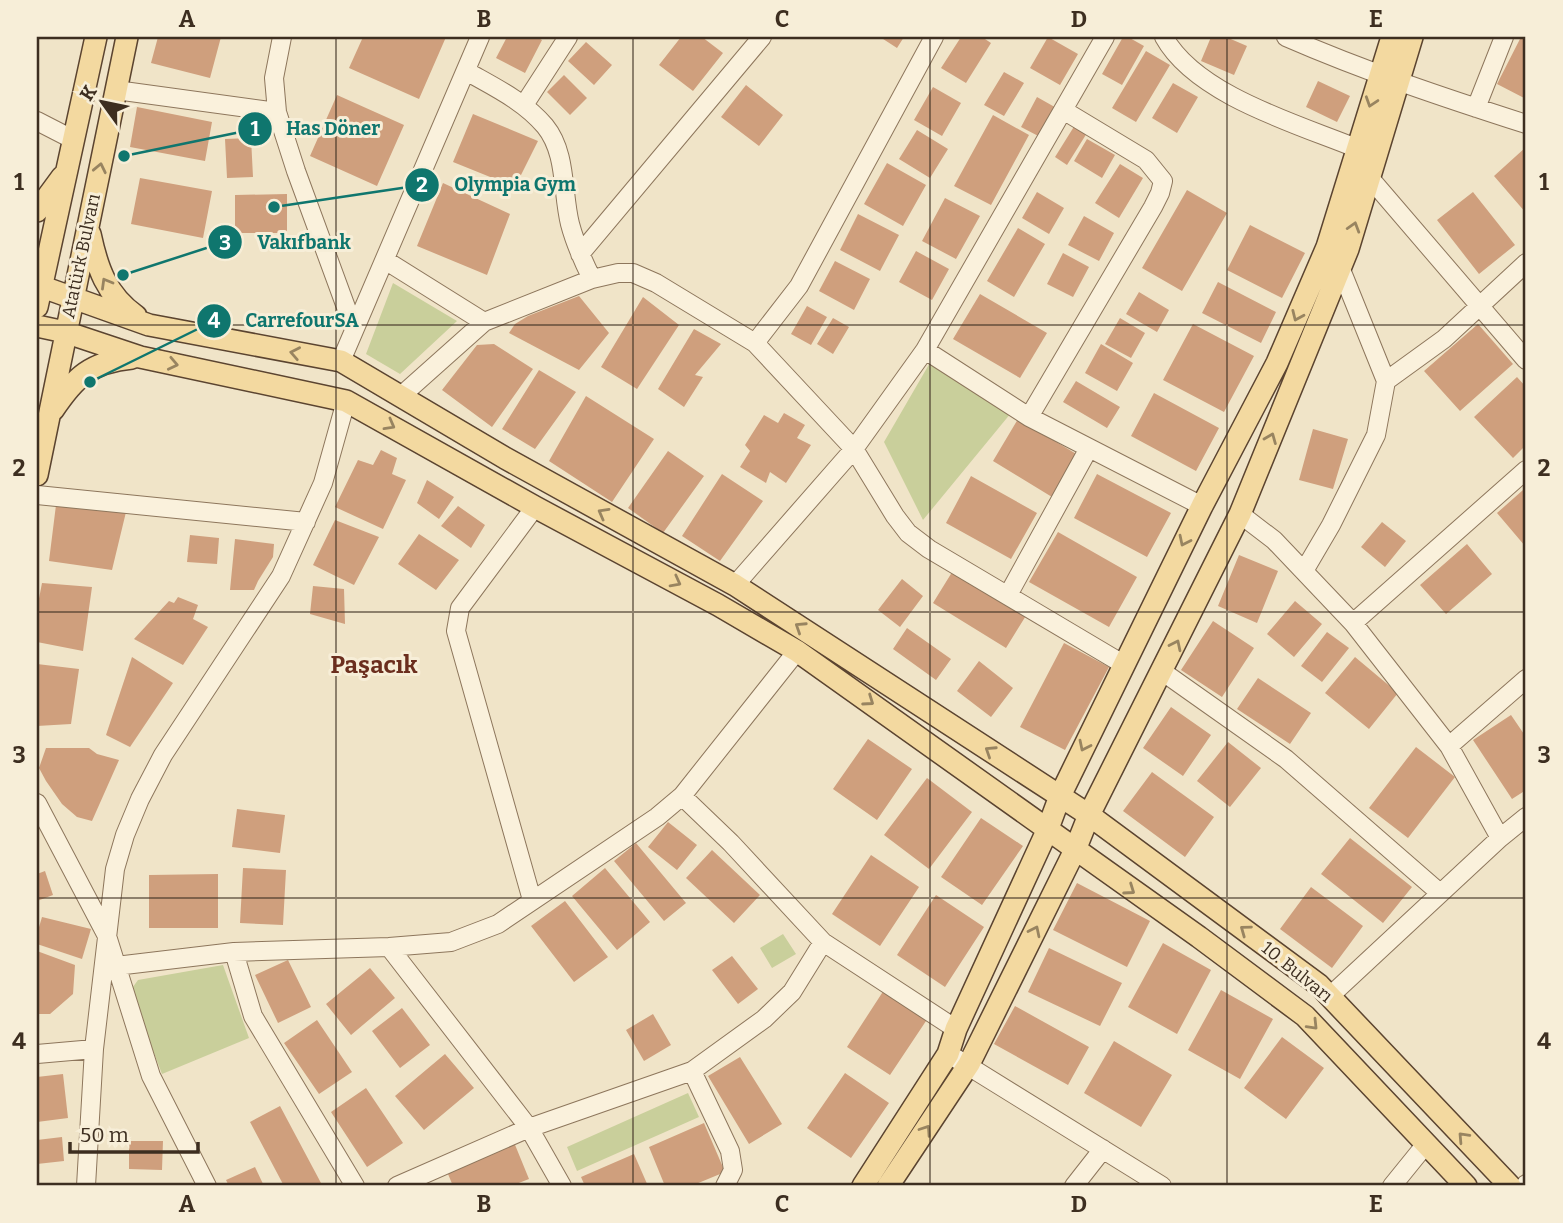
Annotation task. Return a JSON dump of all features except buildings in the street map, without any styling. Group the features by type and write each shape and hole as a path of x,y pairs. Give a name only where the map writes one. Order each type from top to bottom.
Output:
{"main road":[{"name":"Atatürk Bulvarı","path":"37,307 96,37"},
{"name":"Atatürk Bulvarı","path":"37,475 127,37"},
{"path":"888,1186 969,1065 1075,850 1089,815 1240,514 1340,267 1369,177 1389,77 1392,37"},
{"path":"863,1186 948,1054 956,1029 1047,831 1060,796 1123,664 1276,363 1327,247 1356,148 1389,77 1412,37"},
{"path":"37,211 67,170"},
{"path":"88,226 97,267 108,289 126,309 149,325"},
{"name":"10. Bulvarı","path":"40,285 149,325 341,361 505,458 734,585 1089,815 1320,985 1510,1186"},
{"path":"37,326 65,332 140,357"},
{"path":"48,418 74,380 111,360 140,357"},
{"name":"10. Bulvarı","path":"140,357 346,401 797,651 1199,937 1305,1016 1466,1186"}],"street":[{"path":"282,37 274,78 277,112 354,329"},
{"path":"341,361 480,37"},
{"path":"524,105 568,37"},
{"path":"580,254 762,37"},
{"path":"755,342 799,286 934,37"},
{"path":"734,585 854,449 925,350 1105,37"},
{"path":"1164,37 1170,48 1200,78 1228,95 1356,148"},
{"path":"1286,37 1341,61 1526,124"},
{"path":"1476,108 1504,37"},
{"path":"466,71 524,105 546,127 559,151 570,223 592,279"},
{"path":"116,90 277,112"},
{"path":"1029,416 1153,207 1163,181 1146,160 1063,110"},
{"path":"37,121 74,141"},
{"path":"1369,177 1526,360"},
{"path":"385,260 484,321"},
{"path":"1386,381 1444,339 1526,263"},
{"path":"1304,570 1331,525 1376,435 1386,381 1340,267"},
{"path":"401,396 484,321 592,279 618,273 633,273 656,283 755,342 854,449 908,533 929,549 1123,664"},
{"path":"925,350 1029,416 1202,506"},
{"path":"86,1186 94,1049 115,869 125,835 163,755 281,576 323,482 346,401"},
{"path":"1008,595 1089,447"},
{"path":"1353,623 1526,470"},
{"path":"37,495 306,522"},
{"path":"532,900 456,631 460,608 535,508"},
{"path":"1240,514 1273,540 1353,623 1449,746 1500,838"},
{"path":"116,966 234,952 389,947 451,942 498,924 657,817 682,796 797,651"},
{"path":"1163,672 1286,759 1440,893"},
{"path":"1449,746 1526,679"},
{"path":"682,796 731,843 823,942 956,1029"},
{"path":"37,803 107,936 151,1076 206,1186"},
{"path":"1330,996 1526,817"},
{"path":"397,1186 529,1128 692,1071 764,1019 792,992 823,942"},
{"path":"389,947 529,1128 562,1186"},
{"path":"234,952 253,1016 355,1186"},
{"path":"37,1054 94,1049"},
{"path":"948,1054 1162,1186"},
{"path":"692,1071 730,1151 733,1170 725,1186"},
{"path":"1392,1186 1426,1144"},
{"path":"1074,1186 1103,1149"}],"green space":[{"path":"393,283 457,321 400,374 366,354"},
{"path":"931,361 1011,413 923,520 884,442"},
{"path":"783,934 796,954 772,968 760,948"},
{"path":"223,965 249,1038 162,1074 130,991 138,980"},
{"path":"688,1093 699,1117 577,1171 567,1147"}],"place":[{"name":"Has Döner","path":"124,156"},
{"name":"Olympia Gym","path":"274,207"},
{"name":"Vakıfbank","path":"123,275"},
{"name":"CarrefourSA","path":"90,382"}],"district":[{"name":"Paşacık","path":"374,665"}]}
